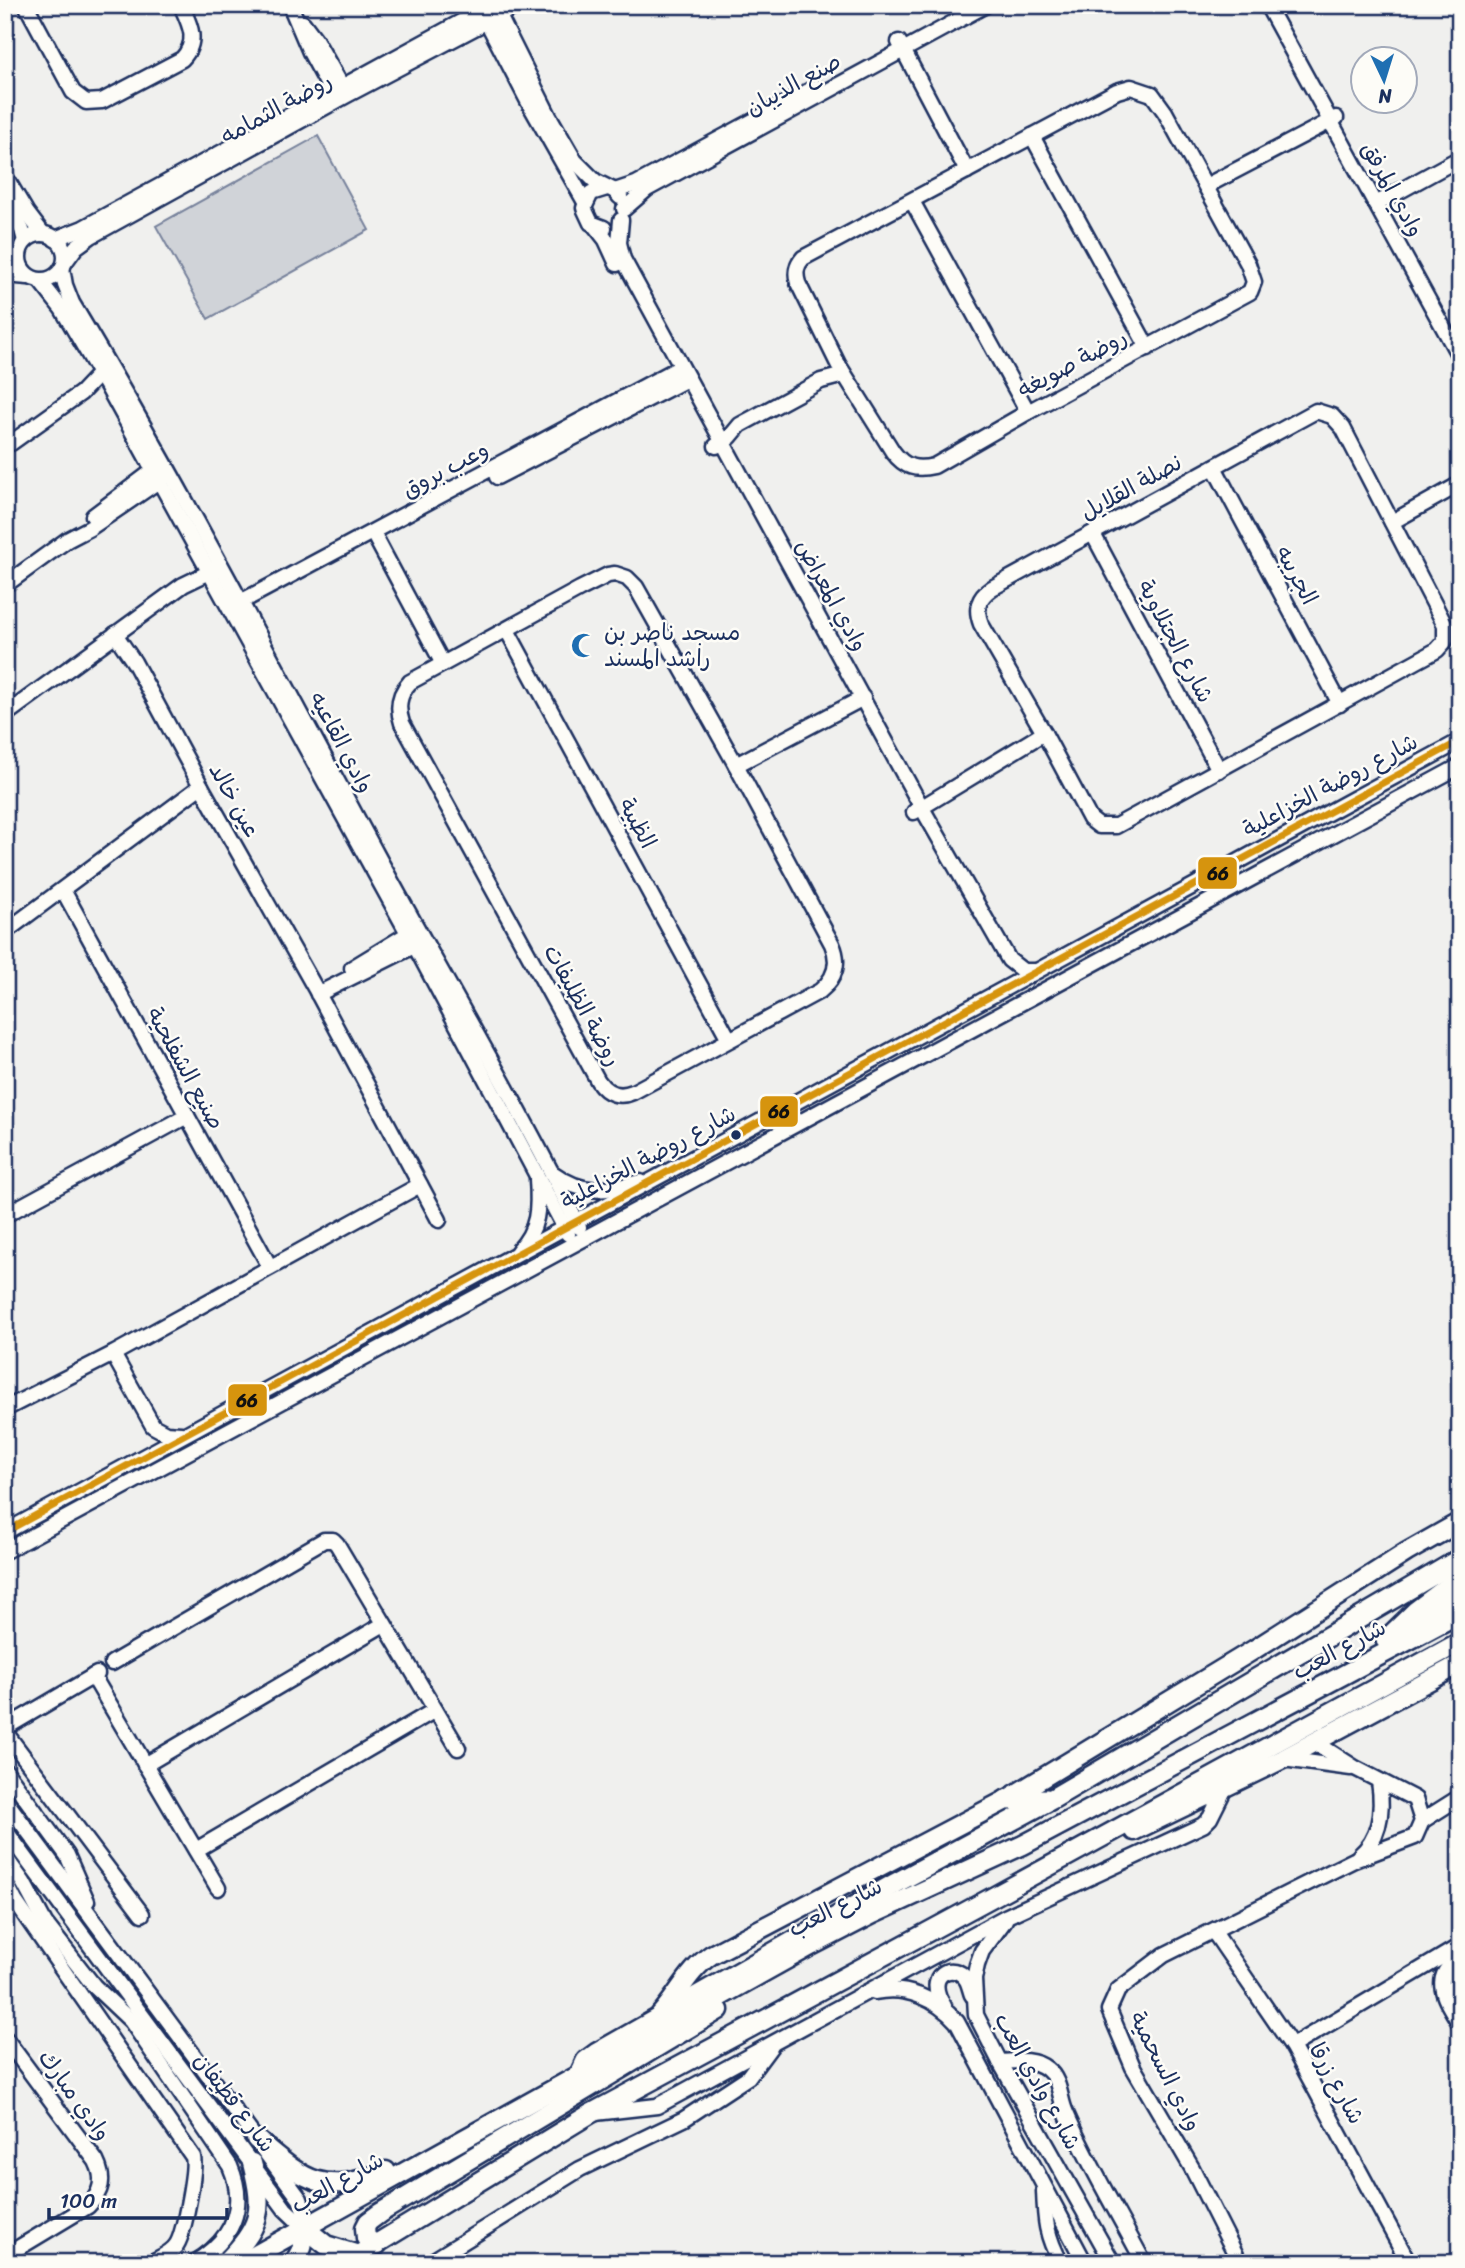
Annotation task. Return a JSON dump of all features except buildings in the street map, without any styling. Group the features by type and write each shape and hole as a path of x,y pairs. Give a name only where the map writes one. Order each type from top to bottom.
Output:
{"highway":[{"path":"580,2074 591,2056 896,1883 1052,1799 1460,1559"},
{"path":"1386,1640 1416,1611 1460,1578"},
{"path":"1006,1800 1052,1799"}],"main road":[{"path":"656,2019 674,2000 698,1965 711,1955 1006,1800 1460,1522"},
{"path":"1353,1669 1386,1640 1460,1593"},
{"name":"شارع العب","path":"241,2263 811,1946 873,1914 1023,1845 1460,1613"},
{"path":"305,2228 326,2245 352,2259 590,2114 1460,1642"},
{"path":"991,1898 1225,1788 1460,1664"},
{"path":"377,2245 366,2238 365,2228 368,2222 380,2213 723,2007 811,1946"},
{"path":"256,2139 305,2177 318,2182 341,2184 368,2178 458,2143"},
{"path":"225,2263 248,2237 257,2219 258,2193 252,2163"},
{"path":"294,2263 302,2248 305,2228"}],"street":[{"path":"26,5 73,93 86,103 102,101 182,59 189,51 192,33 181,5"},
{"name":"روضة الثمامه","path":"49,236 83,228 491,12 518,5"},
{"name":"صنع الذيبان","path":"623,214 647,190 968,5"},
{"name":"صنع الذيبان","path":"611,190 636,184 901,46 986,5"},
{"name":"وادي المرفق","path":"1267,5 1334,119"},
{"name":"وادي المرفق","path":"1276,5 1460,358"},
{"path":"293,11 315,39 339,94"},
{"name":"وادي المعراض","path":"491,12 585,202 587,219 606,240 999,957 1003,971 1002,989"},
{"path":"901,46 967,171"},
{"name":"روضة صويغه","path":"1138,88 1152,94 1248,264 1253,275 1252,287 1246,296 1028,412 934,466 911,468 893,452 841,369 798,283 797,268 803,258 1032,136 1117,91 1138,88"},
{"name":"روضة الثمامه","path":"64,265 76,247 91,236 339,94"},
{"name":"وادي المعراض","path":"535,102 580,168 622,199 623,214 618,235 623,259 681,375"},
{"path":"1206,186 1334,119"},
{"path":"1032,136 1147,348"},
{"path":"1381,206 1460,158"},
{"path":"1381,206 1460,166"},
{"path":"5,176 27,213 64,251 64,265 53,278 34,279 5,274"},
{"path":"585,202 592,193 611,190"},
{"path":"5,197 20,224 25,241"},
{"path":"912,201 1028,412"},
{"name":"وادي المرفق","path":"1381,206 1460,342"},
{"path":"595,226 612,227 623,214"},
{"path":"5,274 18,260 25,241 36,235 49,236"},
{"path":"18,260 23,272 34,279"},
{"name":"وادي القاعيه","path":"64,265 65,285 72,303 161,472 416,937 553,1173 579,1241"},
{"name":"وادي القاعيه","path":"34,279 62,309 102,379 161,472"},
{"path":"715,438 821,381 829,370 841,369"},
{"name":"وعب بروق","path":"236,609 681,375"},
{"path":"7,441 102,379"},
{"name":"نصلة القلايل","path":"1315,411 1326,412 1343,428 1392,522 1446,625 1445,641 1437,650 1116,826 1099,826 1090,819 978,615 978,604 992,588 1315,411"},
{"name":"الجريبه","path":"1214,467 1340,704"},
{"path":"5,585 67,540 85,522 161,472"},
{"path":"1392,522 1460,484"},
{"name":"شارع الجتلاوية","path":"1093,534 1219,770"},
{"path":"374,537 443,664"},
{"path":"5,715 212,564"},
{"name":"روضة الظليفات","path":"608,575 621,575 636,587 736,765 832,944 837,961 833,978 820,991 627,1094 613,1094 602,1087 400,716 399,701 404,688 410,682 507,630 608,575"},
{"name":"الظبية","path":"507,630 729,1039"},
{"name":"عين خالد","path":"115,634 134,662 317,991 439,1220"},
{"path":"736,765 858,700"},
{"path":"918,810 1044,733"},
{"name":"شارع روضة الخزاعلية","path":"5,1532 1460,741"},
{"name":"شارع روضة الخزاعلية","path":"5,1551 1460,766"},
{"path":"5,932 201,786"},
{"name":"وادي المعراض","path":"918,810 1009,960 1023,971 1035,971"},
{"name":"صنيع الشفلحية","path":"62,890 270,1267"},
{"path":"317,991 416,937"},
{"name":"وادي القاعيه","path":"416,937 537,1174 571,1224"},
{"path":"5,1215 187,1116"},
{"path":"553,1173 571,1185 593,1190 659,1178"},
{"name":"وادي القاعيه","path":"510,1258 524,1244 537,1222 537,1174"},
{"path":"5,1409 113,1354 419,1185"},
{"path":"113,1354 153,1426 166,1433 181,1434"},
{"path":"145,1454 151,1441 153,1426"},
{"path":"112,1662 327,1539 337,1544 458,1748"},
{"path":"145,1765 384,1624"},
{"path":"142,1914 5,1730 95,1675 218,1888"},
{"path":"196,1850 435,1710"},
{"path":"1313,1741 1355,1768 1415,1799 1422,1821"},
{"path":"1283,1759 1355,1768"},
{"name":"شارع قطيفان","path":"5,1770 67,1855 94,1918"},
{"name":"وادي السحمية","path":"1354,1860 1371,1844 1381,1819 1379,1780"},
{"path":"590,2114 657,2106 1007,1916 1203,1825 1210,1818 1225,1788"},
{"name":"وادي السحمية","path":"1240,2263 1192,2168 1133,2067 1109,2010 1118,1990 1164,1955 1354,1860 1410,1840 1418,1832 1422,1821 1460,1797"},
{"name":"شارع قطيفان","path":"5,1800 300,2199 305,2213 305,2228"},
{"name":"شارع قطيفان","path":"5,1830 285,2209 305,2228"},
{"path":"8,1861 8,1887 15,1900 193,2157 194,2171 179,2241 171,2251 150,2263"},
{"name":"شارع قطيفان","path":"8,1861 46,1923 94,1986 131,2021 226,2159 237,2186 235,2217 229,2232 219,2245 194,2263"},
{"path":"23,1882 86,1940"},
{"name":"شارع وادي العب","path":"1007,1916 982,1951 977,1965 974,1979 975,2006 982,2030 1113,2263"},
{"name":"شارع زرقا","path":"1214,1932 1292,2046 1409,2263"},
{"path":"1292,2046 1460,1945"},
{"path":"1460,1958 1446,1970 1442,1984 1445,1998 1460,2024"},
{"path":"950,2014 936,1995 935,1988 940,1976 945,1972 958,1972 964,1976 975,2006"},
{"name":"شارع وادي العب","path":"867,1994 885,1990 916,1994 938,2004 950,2014 965,2036 1085,2263"},
{"name":"وادي مبارك","path":"5,2038 96,2161 101,2172 102,2185 97,2197 88,2206 6,2255"},
{"path":"429,2263 580,2169 684,2119 748,2077 773,2044"},
{"path":"1000,2062 1030,2061 1052,2074 1058,2084 1066,2113 1144,2263"},
{"name":"شارع وادي العب","path":"1044,2186 1046,2229 1050,2244 1061,2263"}],"shaded area":[{"path":"318,136 369,230 208,319 156,226"}],"transit line":[{"name":"66","path":"5,1532 1460,741"}],"place":[{"name":"مسجد ناصر بن راشد المسند","path":"584,645"}]}
